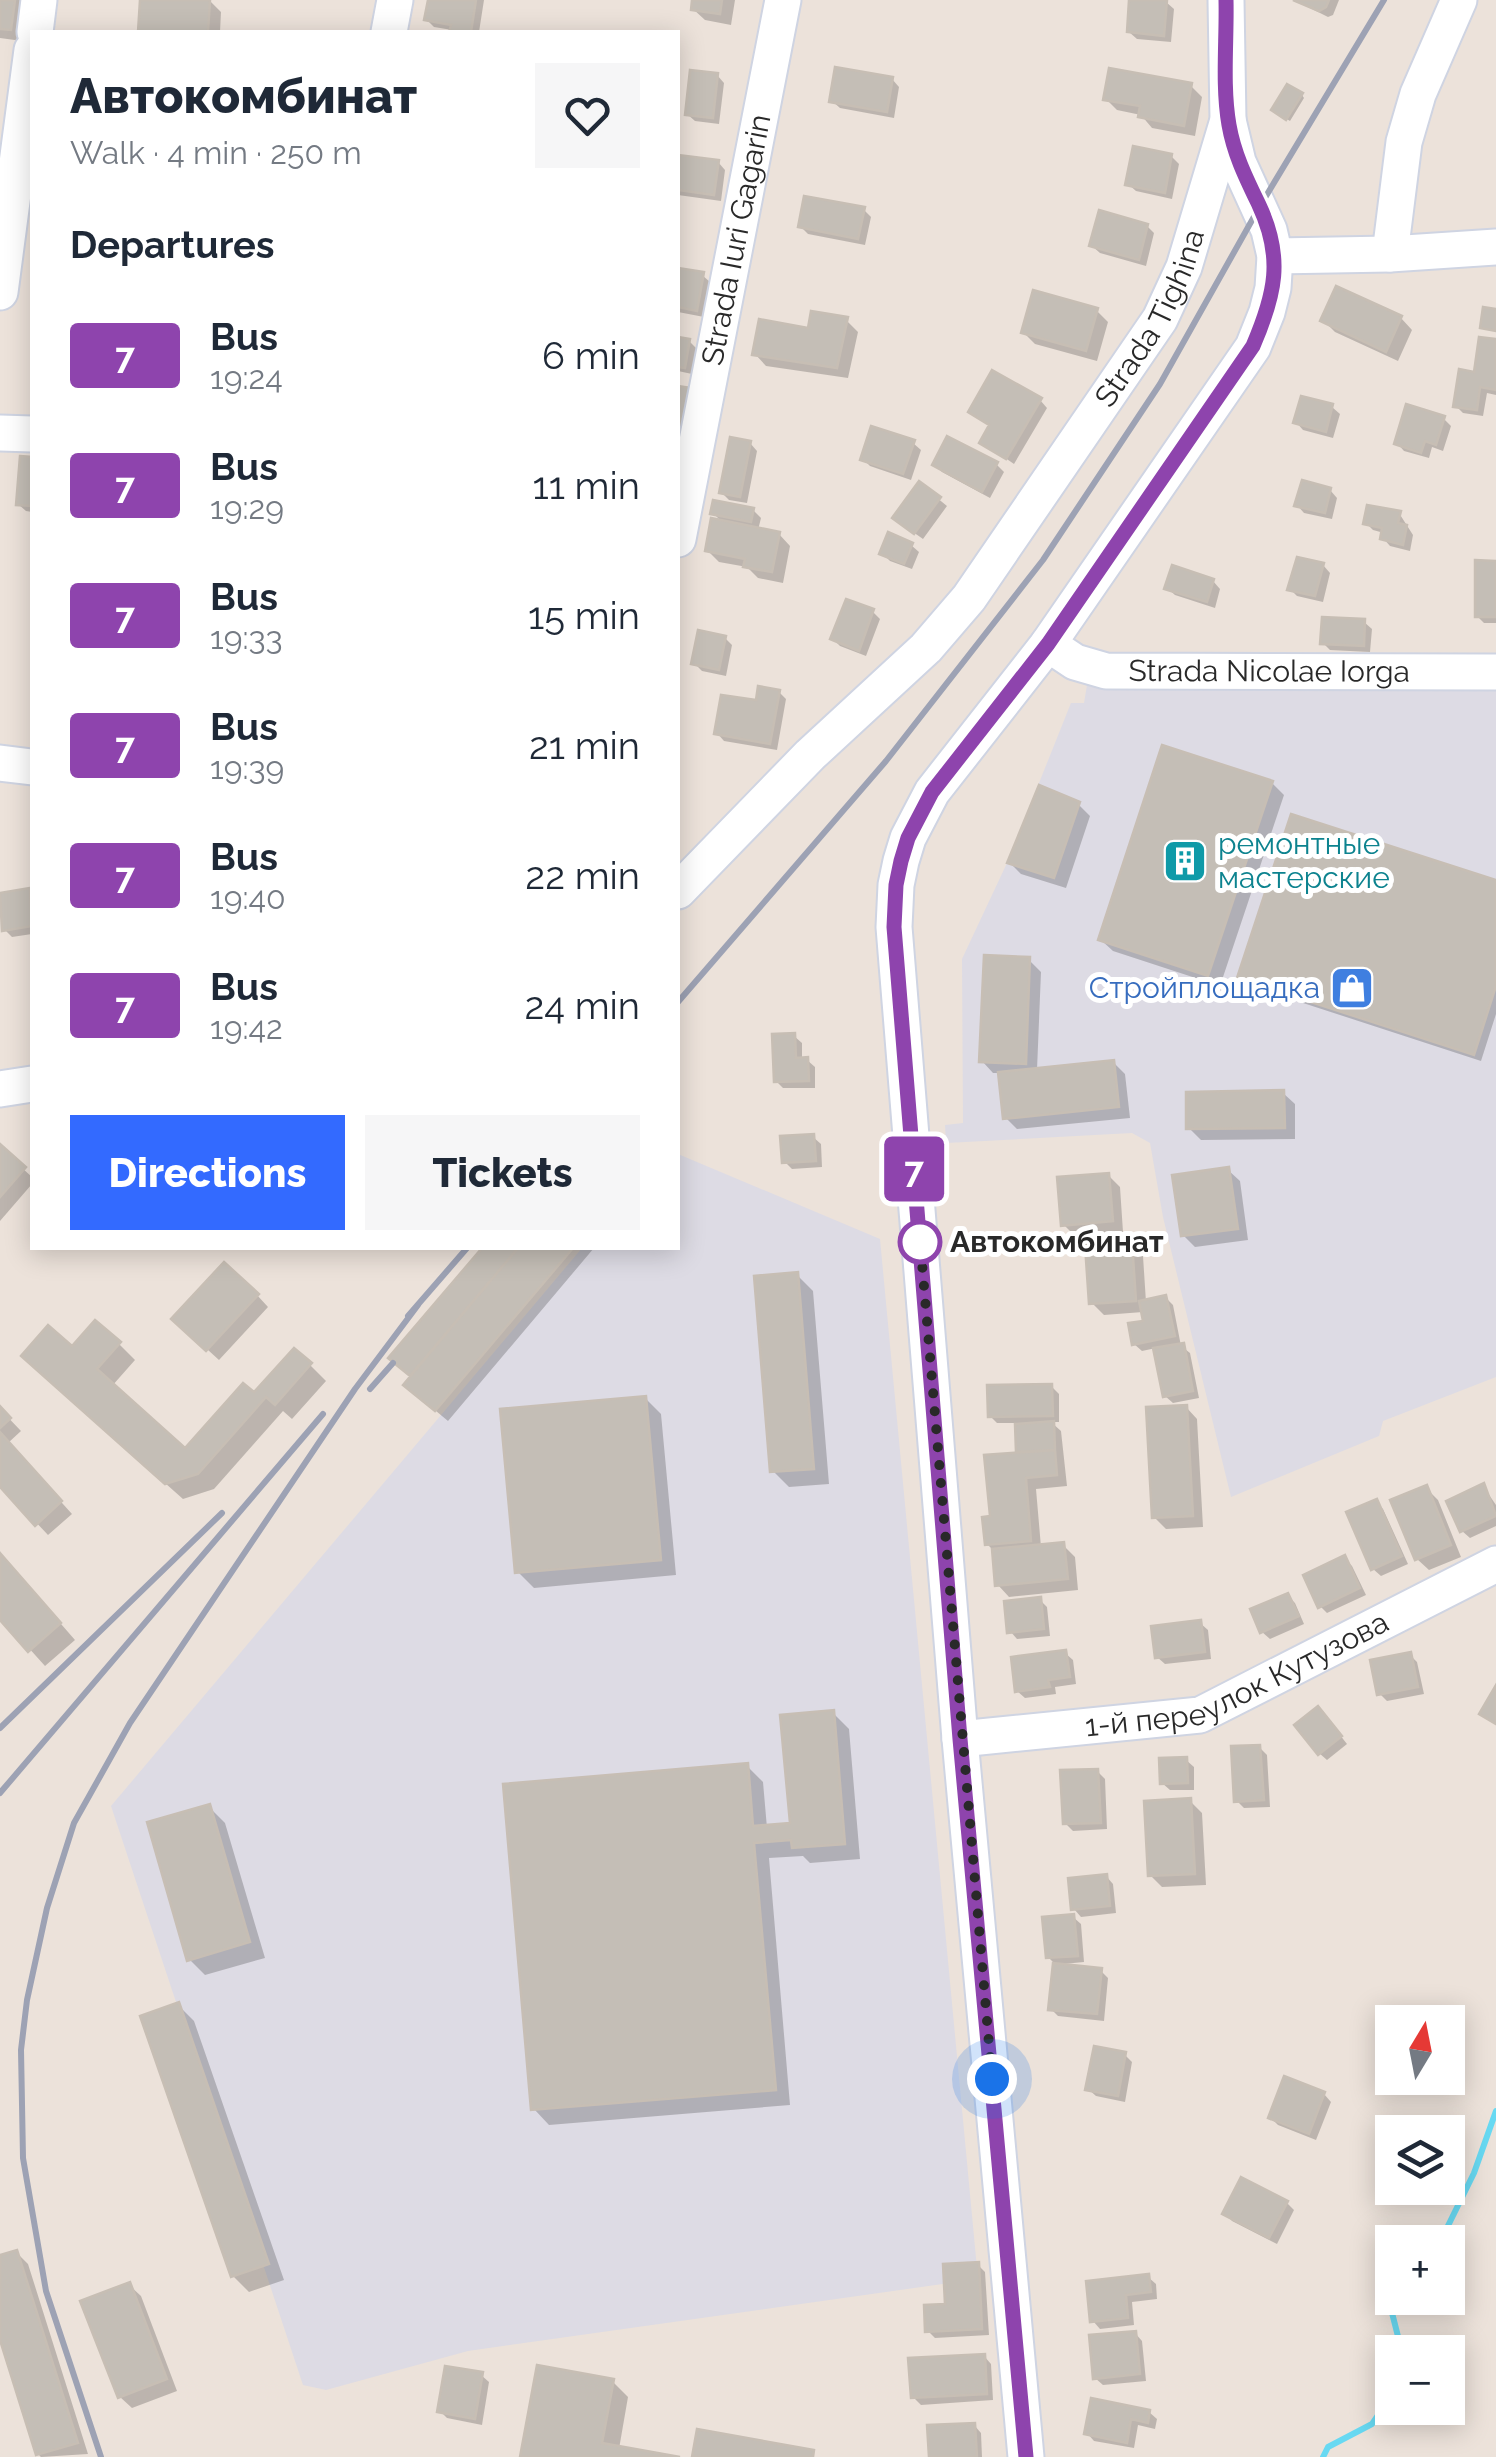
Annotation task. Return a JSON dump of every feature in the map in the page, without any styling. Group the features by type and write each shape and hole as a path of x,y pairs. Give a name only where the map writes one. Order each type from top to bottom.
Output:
{"street":[{"path":"35,30 39,0"},
{"path":"389,30 396,0"},
{"name":"Strada Iuri Gagarin","path":"680,529 783,0"},
{"name":"Strada Tighina","path":"680,889 810,755 926,648 969,598 1167,306 1184,268 1228,120 1226,0"},
{"path":"1390,254 1404,142 1418,94 1459,0"},
{"path":"0,292 30,65"},
{"path":"1026,2457 960,1739 894,927 896,885 908,838 932,792 1048,644 1253,346 1273,288 1275,256 1269,230 1238,162 1228,120"},
{"path":"1275,256 1390,254 1496,246"},
{"path":"0,433 30,434"},
{"name":"Strada Nicolae Iorga","path":"1048,644 1074,662 1106,671 1496,672"},
{"path":"0,763 30,766"},
{"path":"0,1090 30,1084"},
{"name":"1-й переулок Кутузова","path":"960,1739 1200,1715 1496,1564"}],"shaded area":[{"path":"1496,683 1496,1377 1383,1421 1379,1436 1231,1497 1163,1217 1150,1143 1132,1133 946,1143 945,1125 963,1123 962,959 1007,863 1071,703 1084,703 1087,685"},
{"path":"680,1155 880,1239 978,2279 468,2351 326,2390 303,2385 111,1806 580,1250 680,1250"}],"building":[{"path":"0,0 15,0 11,30 0,29"},
{"path":"140,0 210,0 208,30 138,30"},
{"path":"428,0 476,0 471,30 450,30 451,25 424,20"},
{"path":"692,0 722,0 720,14 691,10"},
{"path":"1129,0 1167,0 1164,36 1127,32"},
{"path":"1293,0 1329,0 1319,11"},
{"path":"835,67 893,77 887,112 829,102"},
{"path":"1109,68 1192,83 1184,126 1138,117 1140,106 1103,100"},
{"path":"690,70 718,73 713,118 685,115"},
{"path":"1287,84 1303,93 1286,120 1271,110"},
{"path":"1133,146 1172,154 1165,193 1125,185"},
{"path":"680,155 719,160 714,195 680,190"},
{"path":"804,196 865,207 858,239 798,227"},
{"path":"1099,210 1148,224 1139,260 1089,246"},
{"path":"680,268 704,272 697,311 680,307"},
{"path":"1336,286 1402,316 1386,352 1320,321"},
{"path":"1033,290 1098,308 1086,351 1021,333"},
{"path":"1483,307 1496,309 1496,331 1480,328"},
{"path":"811,311 848,317 837,368 752,355 759,319 808,328"},
{"path":"680,337 690,339 685,368 680,367"},
{"path":"1479,337 1496,339 1496,390 1480,387 1477,410 1453,407 1459,369 1474,372"},
{"path":"992,370 1042,398 1006,459 979,443 989,425 968,412"},
{"path":"680,386 691,388 685,427 680,426"},
{"path":"1301,396 1333,404 1326,432 1293,423"},
{"path":"1406,404 1445,416 1436,445 1425,441 1421,453 1394,444"},
{"path":"871,426 915,440 903,474 860,460"},
{"path":"947,436 998,462 982,492 932,465"},
{"path":"730,437 751,441 740,497 719,493"},
{"path":"20,456 30,457 30,506 16,505"},
{"path":"1302,480 1331,488 1325,513 1294,506"},
{"path":"919,481 941,497 914,534 892,518"},
{"path":"713,500 754,508 751,522 710,514"},
{"path":"1367,505 1401,511 1398,523 1407,525 1403,545 1380,539 1382,528 1363,524"},
{"path":"711,518 780,532 772,572 743,567 745,559 705,551"},
{"path":"888,532 913,543 904,564 879,554"},
{"path":"1297,557 1324,563 1315,596 1287,590"},
{"path":"1475,560 1496,561 1496,617 1475,617"},
{"path":"1172,565 1214,579 1207,602 1164,589"},
{"path":"846,599 874,609 859,651 830,639"},
{"path":"1322,617 1365,619 1364,646 1320,644"},
{"path":"698,630 726,636 719,670 691,664"},
{"path":"758,686 780,690 770,744 714,734 721,695 756,700"},
{"name":"ремонтные мастерские","path":"1162,745 1273,781 1208,976 1098,940"},
{"path":"1039,785 1080,802 1054,878 1007,863"},
{"path":"1291,814 1496,880 1496,986 1474,1055 1237,978"},
{"path":"30,888 30,926 2,931 0,893"},
{"path":"984,955 1030,957 1026,1064 979,1062"},
{"path":"795,1033 796,1058 808,1057 809,1081 774,1082 772,1034"},
{"path":"1114,1060 1119,1107 1003,1119 998,1072"},
{"path":"1284,1090 1285,1128 1186,1129 1186,1092"},
{"path":"814,1134 816,1161 782,1163 780,1136"},
{"path":"0,1144 26,1167 0,1197"},
{"path":"1229,1167 1238,1229 1181,1236 1172,1175"},
{"path":"1109,1173 1113,1221 1061,1226 1057,1177"},
{"path":"1132,1242 1136,1301 1089,1304 1085,1245"},
{"path":"480,1250 516,1250 410,1376 388,1358"},
{"path":"516,1250 571,1250 435,1411 403,1385"},
{"path":"224,1262 259,1294 206,1351 171,1319"},
{"path":"798,1272 814,1469 770,1472 754,1276"},
{"path":"1166,1295 1175,1336 1132,1345 1128,1323 1143,1321 1139,1301"},
{"path":"95,1320 121,1342 97,1369 185,1448 243,1383 254,1392 294,1348 312,1363 275,1405 266,1397 198,1474 165,1484 21,1356 48,1325 72,1346"},
{"path":"1184,1343 1193,1391 1163,1397 1153,1348"},
{"path":"1052,1384 1053,1416 988,1417 987,1385"},
{"path":"646,1396 661,1560 515,1573 500,1409"},
{"path":"1187,1405 1193,1516 1152,1518 1146,1407"},
{"path":"0,1406 11,1418 0,1428"},
{"path":"1054,1421 1055,1450 1016,1452 1015,1424"},
{"path":"0,1432 62,1501 35,1526 0,1487"},
{"path":"1055,1450 1057,1475 1026,1478 1031,1541 985,1545 982,1517 990,1516 984,1455"},
{"path":"1484,1483 1496,1516 1460,1532 1446,1501"},
{"path":"1427,1485 1451,1545 1415,1560 1390,1500"},
{"path":"1377,1499 1402,1556 1371,1570 1346,1512"},
{"path":"1064,1542 1068,1579 995,1586 992,1549"},
{"path":"0,1553 61,1623 28,1652 0,1620"},
{"path":"1345,1555 1360,1588 1318,1608 1303,1575"},
{"path":"1288,1593 1299,1616 1260,1633 1250,1609"},
{"path":"1041,1597 1044,1629 1007,1633 1004,1601"},
{"path":"1201,1620 1205,1652 1155,1658 1151,1626"},
{"path":"1066,1650 1070,1677 1048,1680 1050,1687 1015,1692 1011,1657"},
{"path":"1411,1652 1418,1687 1377,1695 1370,1660"},
{"path":"1496,1685 1496,1724 1479,1714"},
{"path":"1318,1706 1342,1736 1318,1755 1294,1725"},
{"path":"834,1710 845,1844 792,1848 791,1840 754,1843 776,2090 531,2110 503,1784 748,1763 753,1826 790,1823 780,1715"},
{"path":"1260,1745 1264,1800 1234,1802 1231,1746"},
{"path":"1187,1757 1188,1783 1160,1784 1159,1758"},
{"path":"1098,1769 1101,1823 1063,1824 1060,1770"},
{"path":"1191,1798 1195,1874 1148,1876 1144,1801"},
{"path":"210,1804 250,1942 187,1961 147,1822"},
{"path":"1107,1874 1110,1906 1071,1910 1068,1878"},
{"path":"1074,1914 1078,1956 1046,1958 1042,1917"},
{"path":"1053,1963 1102,1968 1097,2014 1048,2010"},
{"path":"179,2002 269,2264 231,2277 140,2016"},
{"path":"1094,2046 1126,2052 1118,2096 1085,2090"},
{"path":"1284,2076 1325,2092 1309,2134 1268,2118"},
{"path":"1241,2177 1288,2201 1269,2238 1222,2214"},
{"path":"17,2250 78,2443 36,2455 0,2340 0,2255"},
{"path":"979,2262 982,2329 925,2332 924,2305 945,2304 943,2264"},
{"path":"1149,2274 1151,2292 1126,2295 1128,2318 1090,2322 1086,2281"},
{"path":"130,2282 167,2379 118,2398 80,2301"},
{"path":"1136,2331 1140,2374 1093,2379 1089,2335"},
{"path":"985,2354 987,2394 911,2398 908,2358"},
{"path":"537,2365 614,2379 602,2443 680,2457 520,2457"},
{"path":"445,2366 483,2372 475,2419 437,2412"},
{"path":"1091,2398 1150,2410 1148,2423 1131,2419 1127,2443 1084,2434"},
{"path":"975,2423 977,2457 929,2457 927,2425"},
{"path":"697,2429 814,2450 813,2457 692,2457"}],"waterway":[{"path":"1448,2225 1474,2173 1496,2111"},
{"path":"1393,2315 1398,2335"},
{"path":"1323,2457 1328,2447 1375,2420"}],"railway":[{"path":"680,1000 886,761 1043,560 1160,384 1260,206 1384,0"},
{"path":"408,1316 465,1250"},
{"path":"101,2457 46,2291 23,2158 21,2050 27,2000 47,1908 74,1823 130,1723 355,1389 418,1305"},
{"path":"370,1389 393,1363"},
{"path":"0,1793 323,1414"},
{"path":"0,1728 222,1513"}],"bus line":[{"name":"7","path":"1026,2457 960,1739 894,927 896,885 908,838 932,792 1048,644 1253,346 1267,312 1275,256 1260,206 1238,162 1228,120 1226,0"}],"place":[{"name":"ремонтные мастерские","path":"1185,861"},
{"name":"Стройплощадка","path":"1352,988"},
{"name":"Автокомбинат","path":"920,1242"}],"route":[{"path":"920,1242 919,1228 992,2079"}]}
